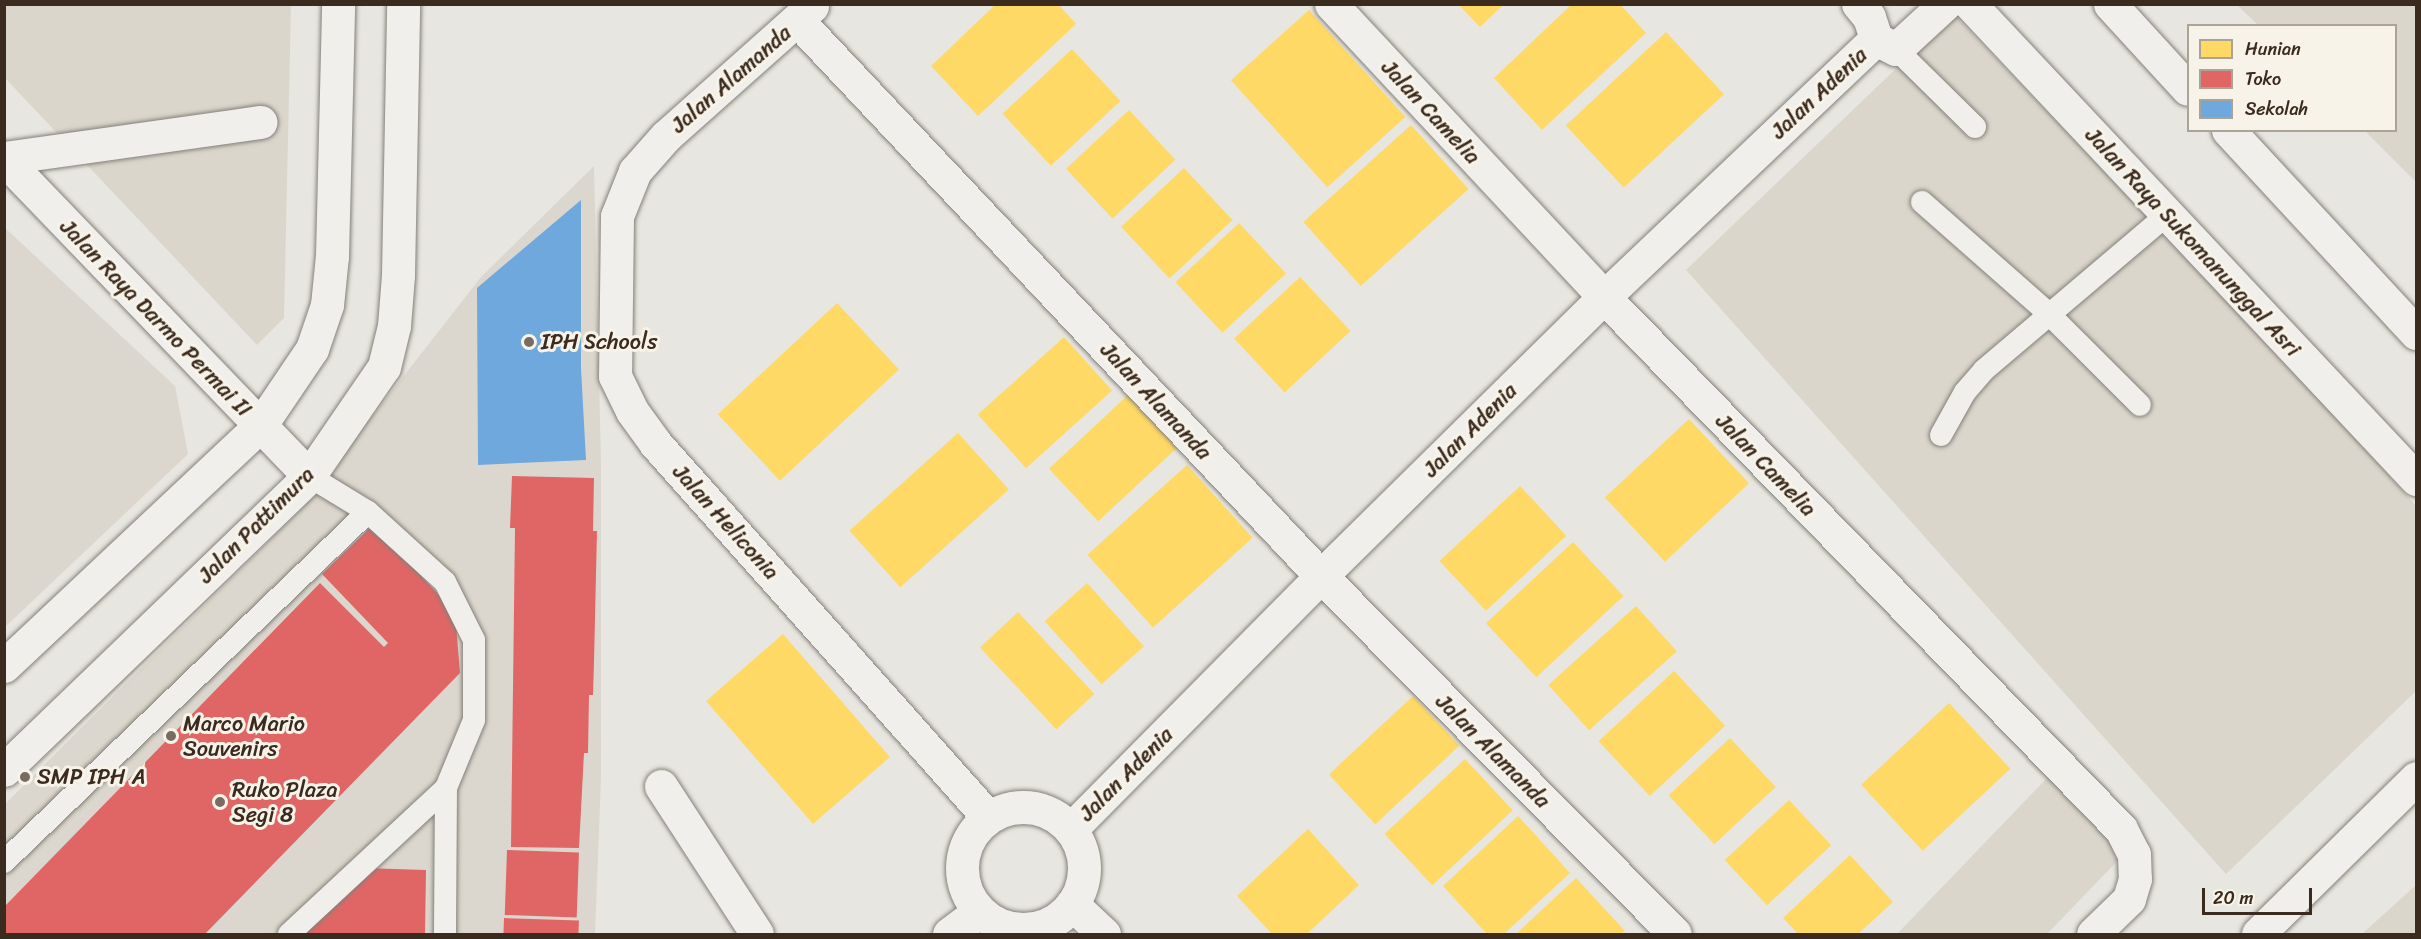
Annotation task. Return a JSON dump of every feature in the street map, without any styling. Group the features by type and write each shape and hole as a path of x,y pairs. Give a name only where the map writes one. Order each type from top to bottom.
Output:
{"street":[{"path":"4,666 260,426 312,349 327,305 332,256 338,4"},
{"name":"Jalan Pattimura","path":"4,770 309,476 384,368 394,326 398,275 403,4"},
{"name":"Jalan Camelia","path":"1331,4 1604,297 1986,693 2121,829 2134,854 2135,879 2129,899 2093,934"},
{"name":"Jalan Adenia","path":"1071,829 1321,576 1877,23 1945,4"},
{"name":"Jalan Raya Sukomanunggal Asri","path":"1970,4 2416,479"},
{"path":"2110,4 2187,88"},
{"name":"Jalan Alamanda","path":"635,171 666,136 805,12 1321,576 1675,934"},
{"path":"4,159 260,122"},
{"path":"2230,132 2416,333"},
{"name":"Jalan Raya Darmo Permai II","path":"4,159 309,476"},
{"name":"Jalan Heliconia","path":"635,171 617,216 615,301 615,376 632,411 655,443 988,817"},
{"path":"2258,934 2416,778"},
{"path":"661,786 757,934"},
{"path":"1026,806 1046,811 1071,829 1083,861 1082,884 1072,904 1058,919 1038,927 1017,929 1006,926 996,923 980,911 967,893 962,872 964,851 973,832 988,817 1006,808 1026,806"},
{"path":"1072,904 1104,934"},
{"path":"949,934 980,911"}],"lane":[{"path":"1877,23 1975,127"},
{"path":"1922,202 2050,315 2140,405"},
{"path":"1941,435 1965,392 1984,370 2167,215"},
{"path":"309,476 368,512 445,582 474,640 474,720 446,788 445,934"},
{"path":"4,862 368,512"},
{"path":"289,934 446,788"}],"shaded area":[{"path":"5,5 291,5 284,318 257,345 5,78"},
{"path":"2237,5 2416,5 2416,182 2366,132 2397,132 2397,24 2257,24"},
{"path":"1953,14 2278,351 2416,506 2416,691 2226,874 1686,270"},
{"path":"594,166 601,464 601,778 595,934 5,934 5,804 296,514 481,277"},
{"path":"4,227 175,386 188,454 5,627"},
{"path":"2049,776 2127,851 2047,934 1897,934"},
{"path":"2416,885 2416,934 2362,934"}],"building: Hunian":[{"path":"996,4 1058,4 1076,24 978,116 931,66"},
{"path":"1572,4 1620,4 1646,33 1542,130 1494,78"},
{"path":"1459,5 1503,5 1480,27"},
{"path":"1309,10 1405,117 1327,187 1231,80"},
{"path":"1666,32 1724,94 1624,188 1566,125"},
{"path":"1072,49 1120,101 1051,166 1003,114"},
{"path":"1129,110 1175,160 1112,218 1066,169"},
{"path":"1411,125 1469,189 1361,286 1303,222"},
{"path":"1184,168 1232,220 1170,279 1121,227"},
{"path":"1239,223 1286,273 1222,333 1175,282"},
{"path":"1300,277 1350,331 1285,393 1234,338"},
{"path":"837,303 899,370 780,481 718,414"},
{"path":"1064,337 1112,391 1026,468 978,415"},
{"path":"1128,395 1177,448 1098,521 1049,469"},
{"path":"1689,419 1749,483 1665,562 1605,497"},
{"path":"958,433 1009,489 900,587 850,531"},
{"path":"1187,465 1253,538 1153,627 1087,555"},
{"path":"1520,486 1566,536 1486,611 1440,561"},
{"path":"1573,542 1623,596 1536,677 1486,623"},
{"path":"1087,583 1144,646 1102,684 1045,621"},
{"path":"1636,606 1677,651 1589,730 1548,685"},
{"path":"1018,612 1094,694 1056,729 980,647"},
{"path":"783,634 890,757 813,824 706,701"},
{"path":"1674,671 1725,726 1650,796 1599,741"},
{"path":"1413,696 1459,746 1375,824 1329,774"},
{"path":"1949,703 2010,769 1923,851 1861,785"},
{"path":"1730,738 1776,787 1714,844 1669,795"},
{"path":"1465,759 1513,810 1432,885 1385,834"},
{"path":"1789,800 1831,845 1767,905 1725,860"},
{"path":"1518,816 1570,873 1504,934 1487,934 1443,886"},
{"path":"1308,829 1359,885 1307,934 1272,934 1237,896"},
{"path":"1850,855 1893,902 1858,934 1798,934 1783,918"},
{"path":"1576,878 1625,931 1621,934 1516,934"}],"building: Toko":[{"path":"512,476 594,478 593,531 597,531 593,695 589,695 588,753 584,753 579,848 511,847 515,528 510,528"},
{"name":"Ruko Plaza Segi 8","path":"373,525 455,612 460,673 205,934 4,934 4,907 320,583 384,647 388,643 322,574"},
{"path":"507,850 579,853 577,917 505,915"},
{"path":"363,868 426,870 425,934 300,934"},
{"path":"504,918 579,921 578,934 503,934"}],"building: Sekolah":[{"name":"IPH Schools","path":"581,200 581,368 586,460 478,465 477,288"}],"place":[{"name":"IPH Schools","path":"529,342"},
{"name":"Marco Mario Souvenirs","path":"171,736"},
{"name":"SMP IPH A","path":"25,777"},
{"name":"Ruko Plaza Segi 8","path":"220,802"}]}
